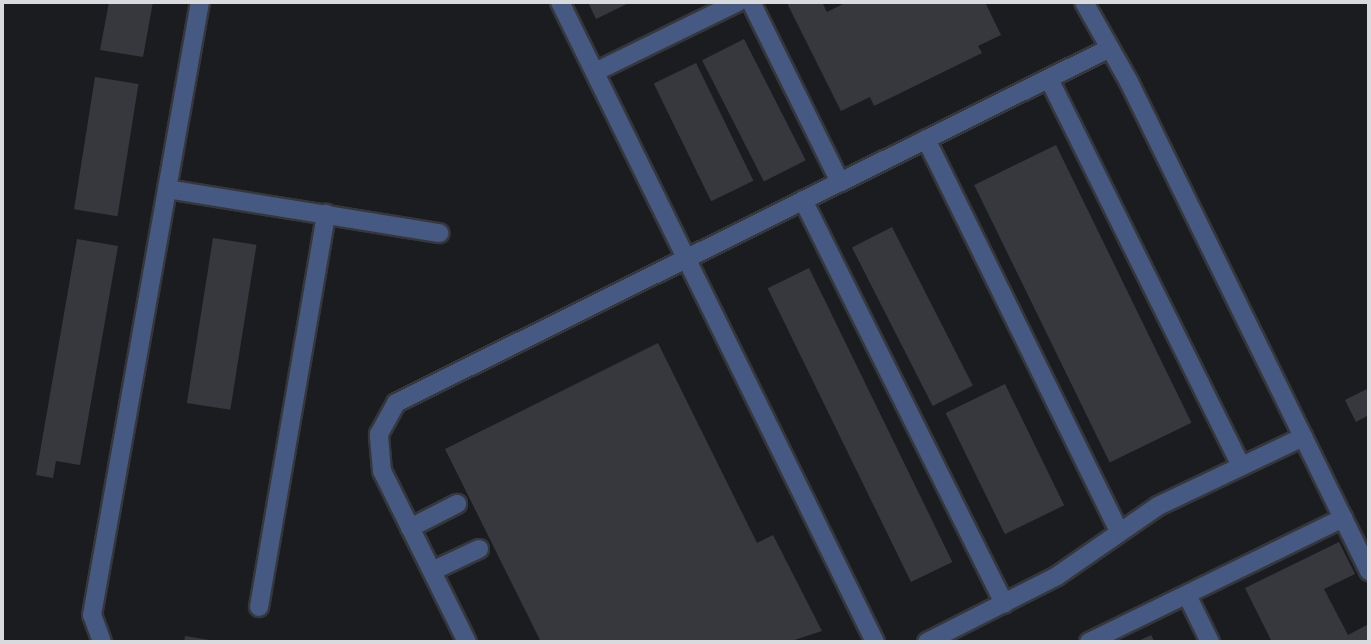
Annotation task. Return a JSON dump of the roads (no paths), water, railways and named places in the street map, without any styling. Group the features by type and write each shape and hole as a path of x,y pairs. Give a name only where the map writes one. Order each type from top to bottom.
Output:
{"lane":[{"path":"102,642 92,615 200,2"},
{"path":"560,2 875,642"},
{"path":"595,72 738,2"},
{"path":"751,2 840,182"},
{"path":"1084,2 1111,48 1369,571"},
{"path":"467,642 382,471 379,452 385,418 396,403 1111,48"},
{"path":"1049,79 1241,466"},
{"path":"926,139 1118,529"},
{"path":"167,189 439,233"},
{"path":"803,200 1004,604"},
{"path":"259,607 326,215"},
{"path":"928,642 1057,576 1118,529 1303,437"},
{"path":"410,528 457,504"},
{"path":"1089,642 1343,518"},
{"path":"432,571 479,549"},
{"path":"1186,595 1210,642"}]}
